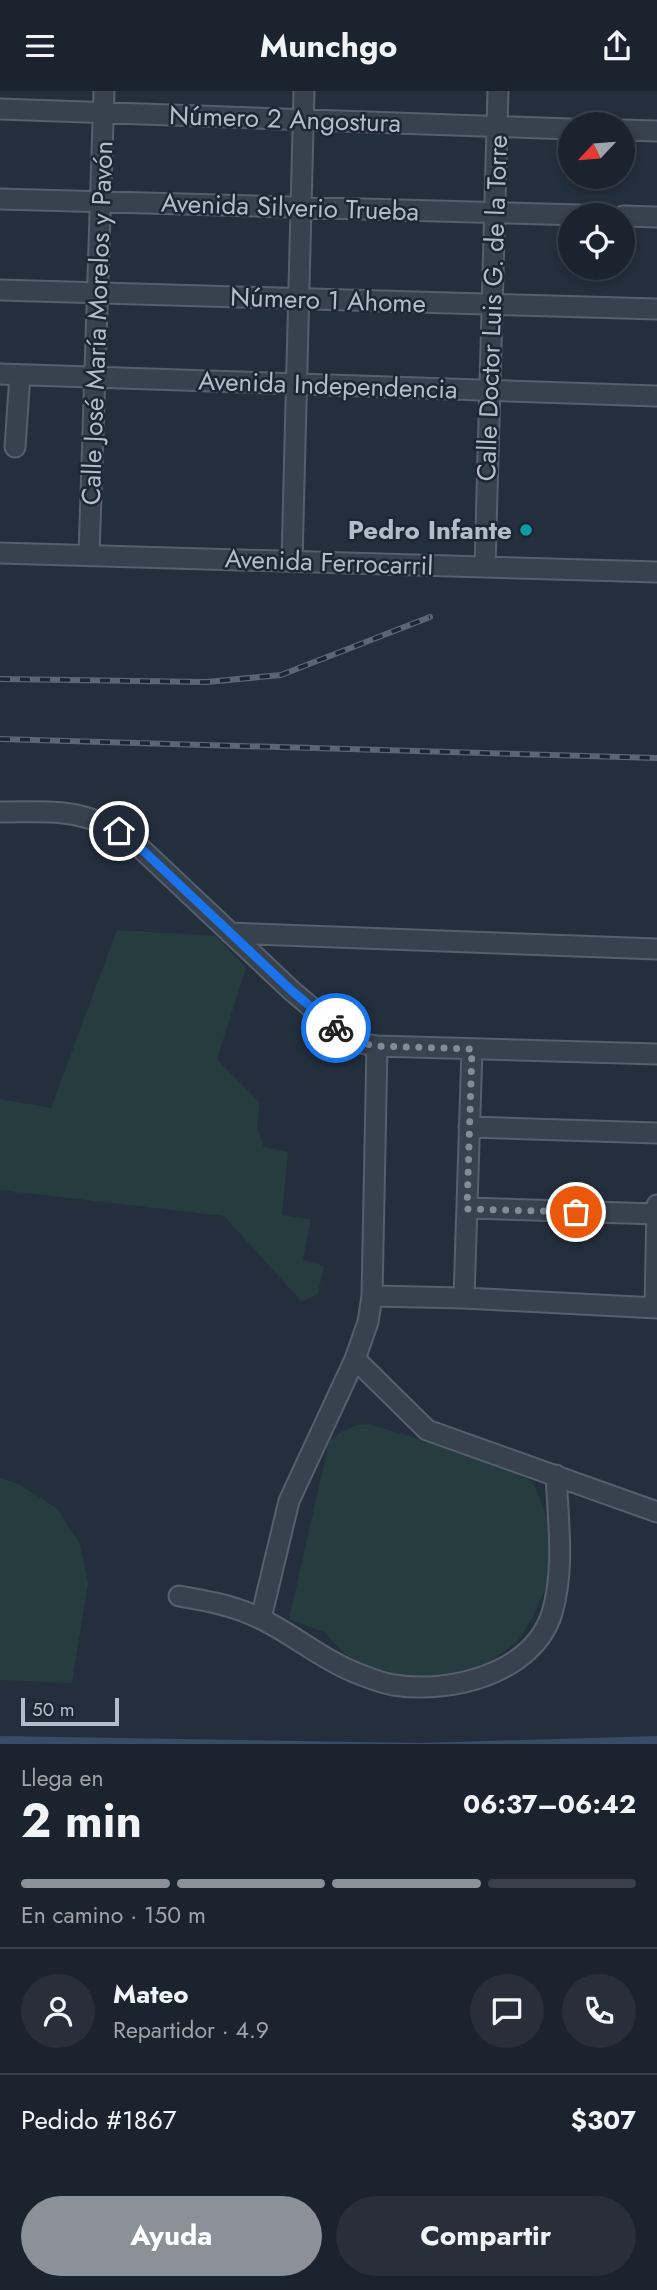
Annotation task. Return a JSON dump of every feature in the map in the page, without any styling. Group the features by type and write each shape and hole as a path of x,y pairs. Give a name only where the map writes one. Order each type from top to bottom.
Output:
{"street":[{"name":"Calle José María Morelos y Pavón","path":"89,556 104,91"},
{"path":"292,561 304,91"},
{"name":"Calle Doctor Luis G. de la Torre","path":"485,567 498,91"},
{"name":"Número 2 Angostura","path":"0,109 558,129"},
{"path":"635,130 657,131"},
{"name":"Avenida Silverio Trueba","path":"0,199 558,214"},
{"path":"635,216 657,217"},
{"name":"Número 1 Ahome","path":"0,290 657,309"},
{"path":"10,375 15,447"},
{"name":"Avenida Independencia","path":"10,375 657,396"},
{"name":"Avenida Ferrocarril","path":"0,553 657,572"},
{"path":"0,812 59,812 82,815 104,822 132,840 292,991 353,1042 377,1046 657,1054"},
{"path":"230,933 657,949"},
{"path":"261,1618 289,1501 355,1359 368,1322 372,1296 377,1046"},
{"path":"464,1298 472,1049"},
{"path":"469,1127 657,1133"},
{"path":"372,1296 656,1308 657,1205"},
{"path":"467,1209 657,1214"},
{"path":"355,1359 427,1430 657,1512"},
{"path":"180,1596 224,1604 261,1618 350,1671 395,1685 449,1685 469,1681 509,1664 536,1642 552,1613 559,1561 556,1475"}],"green space":[{"path":"117,930 216,936 246,968 217,1059 260,1103 257,1127 264,1147 288,1152 282,1215 311,1219 303,1260 324,1266 318,1293 302,1302 224,1216 0,1190 0,1099 51,1108"},
{"path":"368,1424 489,1459 533,1482 550,1525 550,1561 545,1590 518,1641 491,1661 463,1673 435,1679 406,1680 374,1671 345,1654 324,1632 289,1619 329,1442 347,1429"},
{"path":"0,1478 19,1484 58,1509 80,1544 88,1583 72,1683 0,1680"}],"water":[{"path":"0,1736 419,1743 657,1736 657,1744 0,1744"}],"railway":[{"path":"0,679 207,682 281,675 430,617"},
{"path":"0,739 657,758"}],"way so far":[{"path":"336,1028 353,1042 377,1046 472,1049 467,1209 576,1212"}],"place":[{"name":"Pedro Infante","path":"526,530"}],"route":[{"path":"119,831 132,840 292,991 336,1028"}]}
